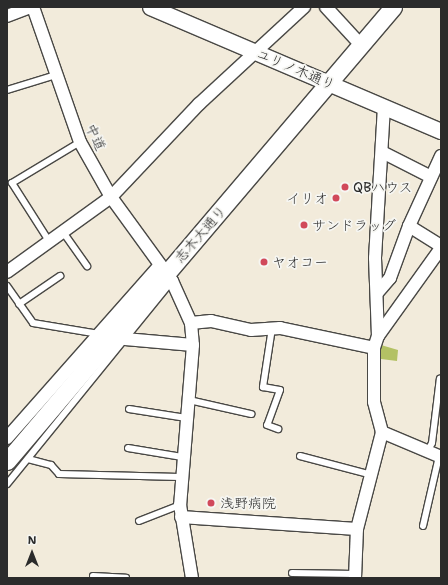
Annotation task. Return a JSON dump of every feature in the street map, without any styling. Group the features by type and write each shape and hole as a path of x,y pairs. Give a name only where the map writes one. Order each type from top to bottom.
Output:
{"main road":[{"name":"志木大通り","path":"7,461 393,7"}],"street":[{"path":"7,16 32,7"},
{"name":"中道","path":"32,7 80,142 111,197 166,273 191,323 193,345 189,400 180,478 180,511 192,578"},
{"name":"ユリノ木通り","path":"150,7 441,131"},
{"path":"8,268 63,232 111,197 199,104 304,7"},
{"path":"326,7 361,45"},
{"path":"378,336 375,258 384,106"},
{"path":"382,152 431,177"},
{"path":"377,293 390,278 409,226 441,156"},
{"path":"355,576 357,529 382,432 374,402 374,348 378,336 441,247 409,226"},
{"path":"7,438 99,334 166,273"},
{"path":"191,323 211,321 251,330 272,328 374,348"},
{"path":"125,339 193,345"},
{"path":"382,432 440,457"},
{"path":"180,511 357,529"}],"lane":[{"path":"7,90 56,75"},
{"path":"49,241 12,183 80,142"},
{"path":"63,232 86,266"},
{"path":"7,484 125,339 166,273"},
{"path":"19,304 60,276"},
{"path":"7,286 33,322 99,334"},
{"path":"272,328 263,387 280,390 267,425 278,429"},
{"path":"427,452 432,443 440,378"},
{"path":"189,400 251,414"},
{"path":"129,409 186,418"},
{"path":"128,448 182,457"},
{"path":"300,456 372,475"},
{"path":"423,526 440,457"},
{"path":"28,459 51,465 60,474 180,478"},
{"path":"139,521 180,511"},
{"path":"292,573 355,576"},
{"path":"93,576 126,578"}],"green space":[{"path":"381,345 398,350 397,361 381,359"}],"place":[{"name":"QBハウス","path":"345,187"},
{"name":"イリオ","path":"336,198"},
{"name":"サンドラッグ","path":"304,225"},
{"name":"ヤオコー","path":"264,262"},
{"name":"浅野病院","path":"211,503"}]}
